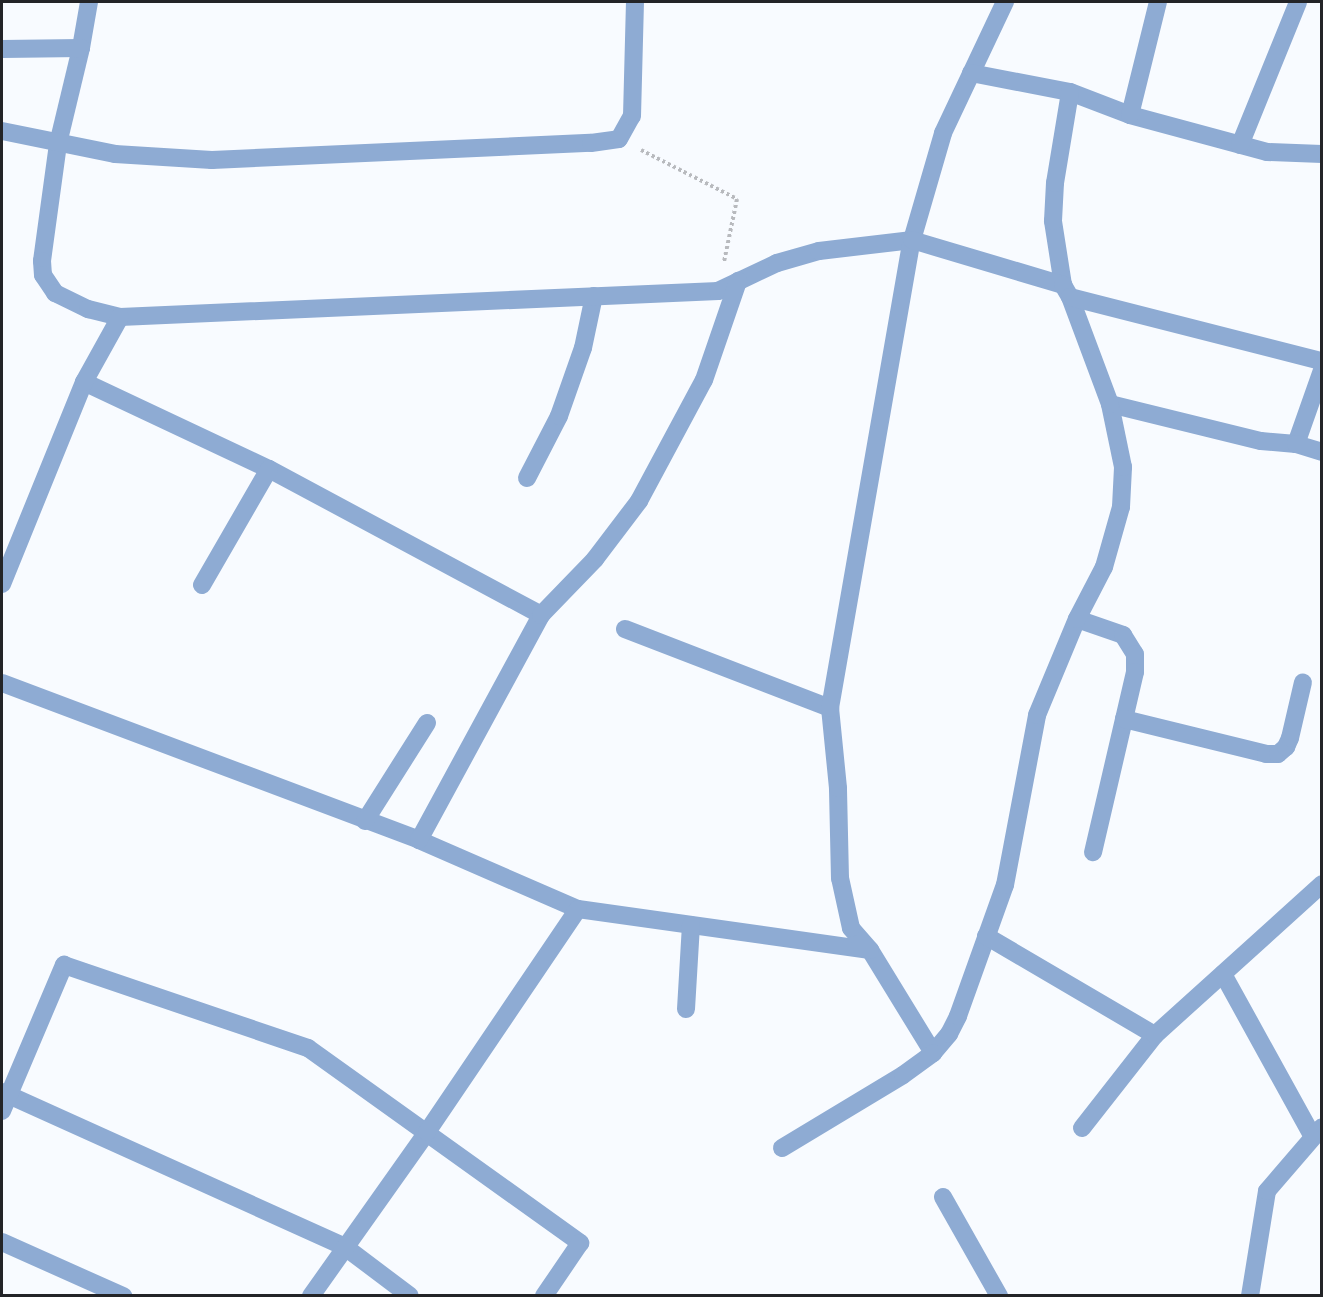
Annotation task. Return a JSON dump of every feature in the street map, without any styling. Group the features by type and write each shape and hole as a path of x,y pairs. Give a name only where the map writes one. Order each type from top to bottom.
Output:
{"street":[{"path":"88,2 81,48 58,144 42,261 43,274 55,293 88,309 120,317 718,291 777,263 819,251 912,240 1067,291 1322,361"},
{"path":"2,131 114,154 212,160 591,143 619,139 632,116 635,2"},
{"path":"933,1053 870,950 851,927 840,878 838,788 830,708 912,240 943,133 1005,2"},
{"path":"1130,115 1158,2"},
{"path":"1240,145 1299,2"},
{"path":"2,49 81,48"},
{"path":"971,73 1070,92 1130,115 1267,152 1322,154"},
{"path":"782,1148 903,1075 933,1053 949,1034 958,1016 1005,885 1037,715 1077,619 1104,567 1121,507 1123,467 1110,404 1067,291 1053,221 1055,183 1070,92"},
{"path":"419,840 541,615 595,559 639,501 704,381 738,281"},
{"path":"526,478 559,416 583,348 594,296"},
{"path":"2,584 84,382 120,317"},
{"path":"1296,444 1322,369"},
{"path":"84,382 268,469 541,615"},
{"path":"1110,404 1261,441 1296,444 1322,452"},
{"path":"202,585 268,469"},
{"path":"1077,619 1123,635 1132,645 1135,672 1093,852"},
{"path":"625,629 830,708"},
{"path":"1124,719 1266,754 1278,754 1290,738 1303,682"},
{"path":"2,683 419,840 578,909 870,950"},
{"path":"364,821 426,723"},
{"path":"1082,1128 1155,1035 1322,884"},
{"path":"311,1296 427,1132 578,909"},
{"path":"686,1009 691,925"},
{"path":"986,936 1155,1035"},
{"path":"410,1296 345,1247 4,1099 64,965 308,1048 580,1243 544,1296"},
{"path":"1223,974 1317,1132 1268,1191 1250,1296"},
{"path":"943,1197 999,1296"},
{"path":"2,1242 122,1295"}],"path":[{"path":"619,139 737,199 718,291"}]}
